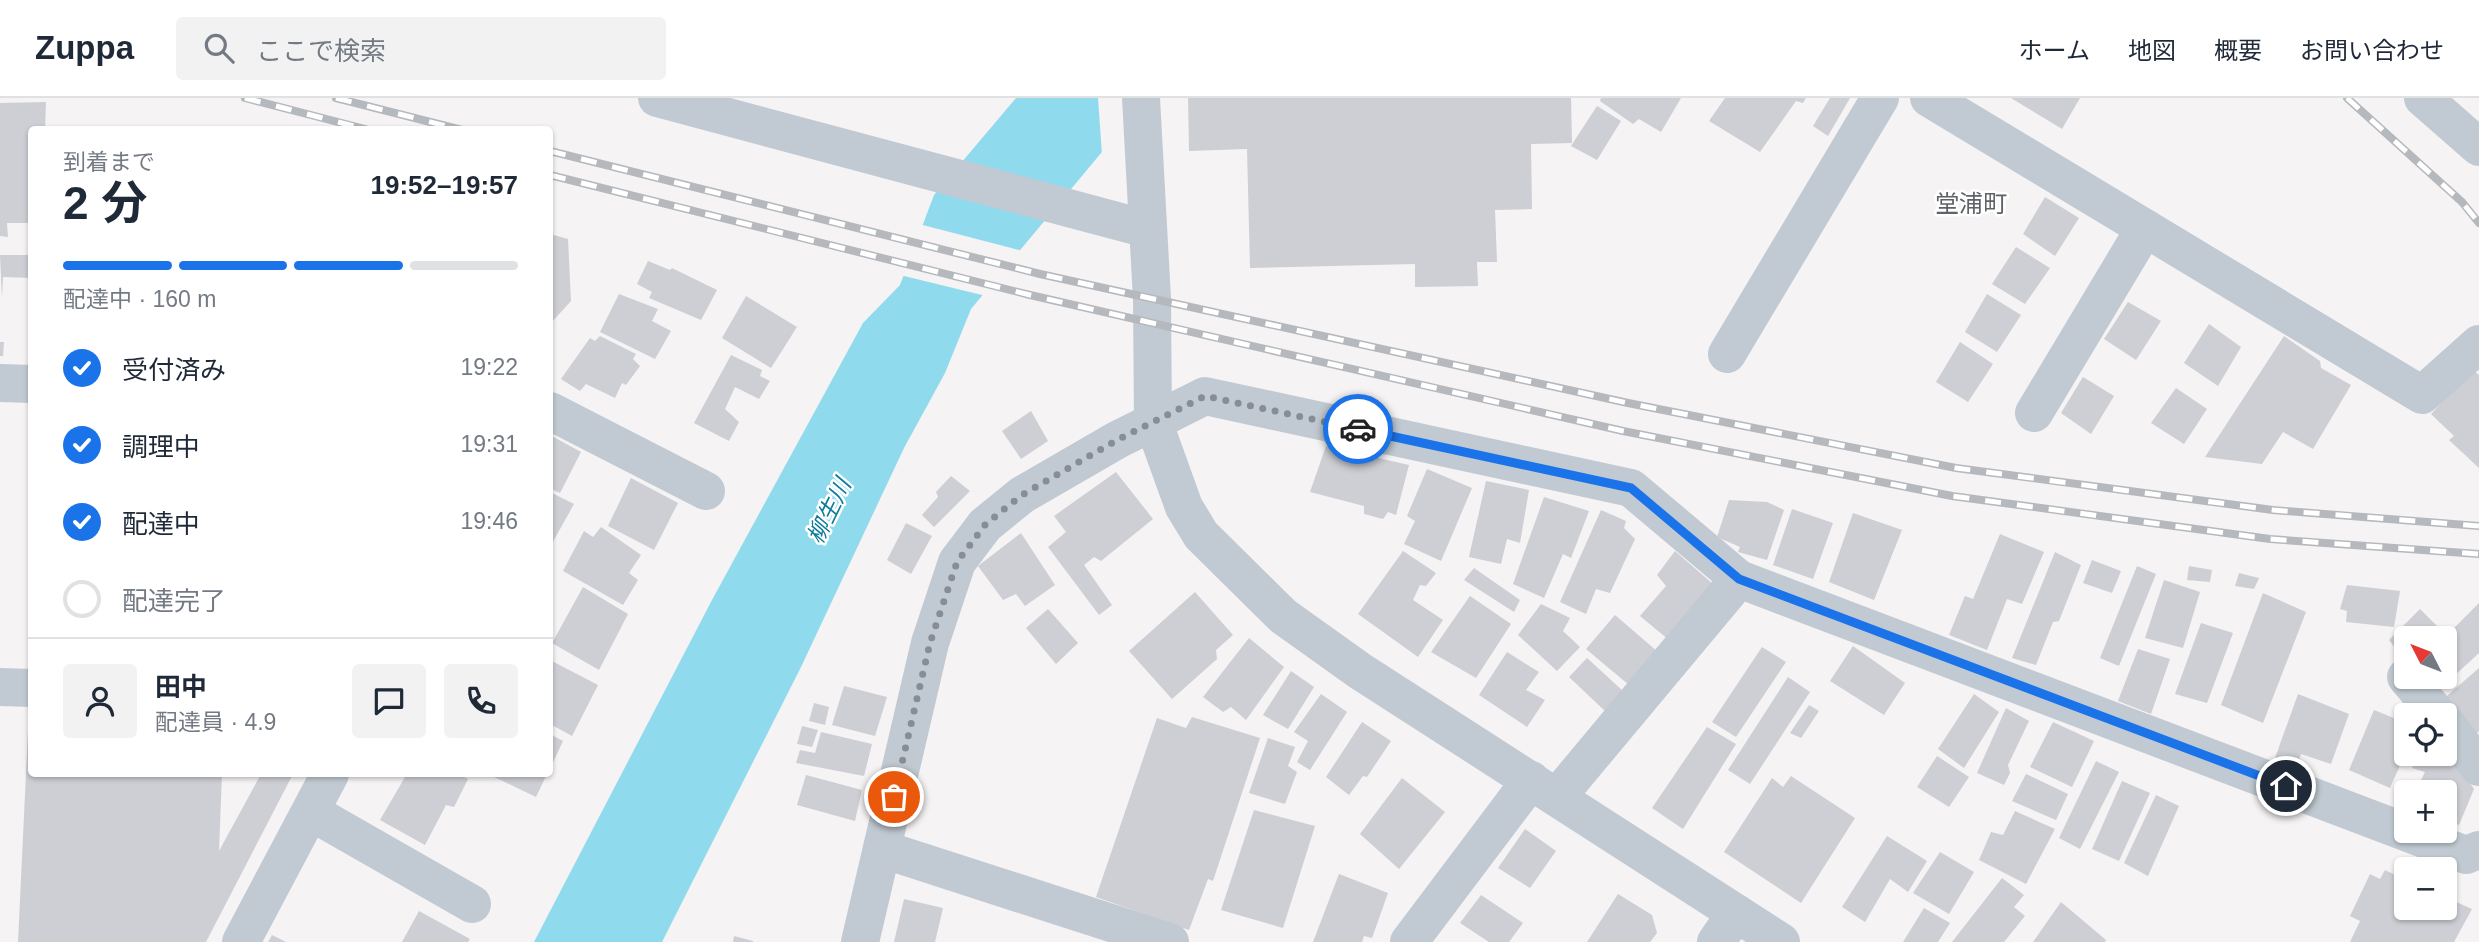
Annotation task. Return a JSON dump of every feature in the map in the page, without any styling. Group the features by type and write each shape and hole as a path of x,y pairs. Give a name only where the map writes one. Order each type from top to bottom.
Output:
{"street":[{"path":"657,98 1147,229"},
{"path":"1727,354 1880,98"},
{"path":"1929,98 2422,395 2479,344"},
{"path":"2423,98 2479,147"},
{"path":"1141,107 1153,421 1184,507 1201,535 1283,616 1360,671 1544,789 1726,928 1781,942"},
{"path":"2034,413 2145,228"},
{"path":"0,383 28,384"},
{"path":"860,942 930,643 957,562 985,525 1022,495 1153,421 1205,396 1631,488 1739,579 2475,861"},
{"path":"553,413 706,491"},
{"path":"1409,942 1544,789 1739,579"},
{"path":"0,687 28,688"},
{"path":"2457,738 2479,767"},
{"path":"241,942 328,777"},
{"path":"311,812 472,904"},
{"path":"883,849 1170,942"}],"water":[{"name":"柳生川","path":"1016,98 1147,98 971,309 945,373 904,448 801,667 662,942 534,942 712,600 863,323 900,285 934,195"}],"pier":[{"path":"1098,98 1150,98 1102,155"},
{"path":"919,224 1023,251 986,296 900,275"}],"building":[{"path":"1188,98 1571,98 1572,143 1531,144 1532,209 1495,210 1497,262 1477,262 1478,286 1415,287 1415,264 1250,268 1247,149 1189,151"},
{"path":"1601,98 1681,98 1661,132 1639,119 1633,124 1600,101"},
{"path":"1725,98 1806,98 1803,103 1796,101 1760,152 1709,121"},
{"path":"1830,98 1850,98 1828,136 1813,126"},
{"path":"2011,98 2080,98 2062,129"},
{"path":"46,102 45,126 28,126 28,223 7,223 8,237 0,236 0,103"},
{"path":"1597,106 1621,121 1597,160 1571,146"},
{"path":"2045,197 2079,218 2055,256 2023,234"},
{"path":"553,235 568,239 571,301 553,321"},
{"path":"2016,247 2050,268 2025,304 1992,284"},
{"path":"0,255 28,255 28,278 3,277 2,298"},
{"path":"648,261 670,270 672,268 717,290 701,320 649,298 652,292 637,284"},
{"path":"619,294 658,309 652,321 671,331 655,359 600,332"},
{"path":"1987,294 2021,315 1997,352 1965,332"},
{"path":"746,296 797,327 771,368 722,338"},
{"path":"2128,302 2161,321 2136,360 2104,339"},
{"path":"2209,324 2241,347 2218,386 2184,363"},
{"path":"600,336 636,354 633,359 640,366 626,385 622,383 615,398 586,384 580,391 561,379 590,338 595,341"},
{"path":"2284,336 2320,361 2321,368 2351,385 2313,449 2283,432 2262,464 2205,457"},
{"path":"0,342 4,342 3,356 0,356"},
{"path":"1960,342 1993,364 1968,402 1936,382"},
{"path":"731,355 762,370 760,376 770,381 759,399 735,387 725,409 739,422 729,441 694,423"},
{"path":"2473,370 2479,375 2479,468 2449,440 2454,436 2431,414"},
{"path":"2083,377 2114,396 2091,434 2061,413"},
{"path":"2176,388 2207,409 2184,444 2151,423"},
{"path":"1031,411 1048,441 1021,459 1002,431"},
{"path":"553,437 581,452 560,493 553,490"},
{"path":"1326,446 1409,465 1396,515 1388,512 1383,519 1364,514 1364,506 1310,492"},
{"path":"1427,469 1472,488 1441,561 1404,544 1415,521 1407,516"},
{"path":"1116,472 1153,519 1101,561 1094,557 1084,565 1112,605 1099,615 1048,547 1066,532 1054,516"},
{"path":"951,476 970,491 934,527 922,515 938,497 936,492"},
{"path":"631,478 678,503 654,550 608,526"},
{"path":"1486,481 1529,490 1520,543 1507,539 1501,564 1469,557"},
{"path":"553,494 574,504 553,542"},
{"path":"1544,497 1589,511 1571,558 1563,554 1544,598 1513,584"},
{"path":"1729,500 1767,502 1784,510 1767,560 1738,552 1740,547 1717,537"},
{"path":"1792,509 1833,523 1813,579 1773,565"},
{"path":"1601,510 1626,521 1624,528 1635,539 1610,593 1596,589 1586,614 1560,602"},
{"path":"1853,513 1902,530 1874,600 1829,582"},
{"path":"906,523 932,536 911,574 887,560"},
{"path":"601,527 641,555 629,573 638,580 623,605 563,571 584,531 593,537"},
{"path":"1021,533 1055,585 1025,606 1016,594 1003,600 978,566"},
{"path":"2000,534 2044,552 2022,604 2007,599 1987,650 1949,635 1965,596 1973,599"},
{"path":"1403,551 1436,573 1426,586 1420,585 1413,600 1443,620 1418,657 1358,614"},
{"path":"1675,551 1713,584 1669,640 1640,616 1666,586 1657,575"},
{"path":"2055,552 2081,565 2059,621 2053,622 2036,665 2012,658"},
{"path":"2092,560 2121,571 2112,593 2083,583"},
{"path":"2137,566 2156,574 2119,666 2100,658"},
{"path":"2189,566 2212,570 2210,582 2187,580"},
{"path":"1474,568 1520,600 1514,612 1464,580"},
{"path":"2239,573 2259,578 2254,589 2235,586"},
{"path":"2164,580 2200,592 2183,648 2145,638"},
{"path":"2347,585 2400,591 2394,627 2346,622 2347,611 2340,609"},
{"path":"583,587 628,614 599,670 553,641"},
{"path":"1195,592 1233,635 1216,650 1217,659 1172,699 1129,651"},
{"path":"2263,593 2306,612 2263,723 2221,705"},
{"path":"1470,596 1511,624 1476,678 1431,652"},
{"path":"2479,603 2479,653 2457,673 2457,626"},
{"path":"1541,604 1570,618 1563,631 1580,647 1557,671 1518,635"},
{"path":"1048,609 1078,643 1056,664 1026,628"},
{"path":"2420,609 2437,626 2403,626"},
{"path":"1615,615 1658,652 1629,685 1586,649"},
{"path":"2201,623 2233,633 2207,703 2175,694"},
{"path":"1249,638 1284,667 1246,720 1231,707 1223,712 1203,697"},
{"path":"1853,646 1905,683 1884,715 1830,681"},
{"path":"1762,647 1786,662 1736,737 1712,722"},
{"path":"2138,649 2170,659 2151,714 2118,701"},
{"path":"1507,652 1539,672 1526,690 1545,700 1527,727 1479,695"},
{"path":"1587,658 1623,691 1605,711 1569,677"},
{"path":"553,662 598,685 572,736 553,726"},
{"path":"2479,668 2479,731 2472,739 2457,722 2457,703 2440,702 2457,690"},
{"path":"1291,671 1314,687 1288,729 1263,715"},
{"path":"1788,677 1810,692 1750,784 1728,770"},
{"path":"844,686 887,697 875,736 832,725"},
{"path":"1321,694 1347,712 1310,770 1297,762 1308,741 1294,732"},
{"path":"1974,694 1999,712 1964,768 1938,749"},
{"path":"2298,694 2349,714 2331,764 2301,754 2296,769 2275,758"},
{"path":"814,703 829,707 825,725 809,721"},
{"path":"1809,705 1819,711 1801,738 1790,733"},
{"path":"2006,708 2029,721 2008,765 2010,773 2004,785 1977,773"},
{"path":"2374,710 2394,718 2394,766 2400,766 2390,788 2349,770"},
{"path":"1192,717 1260,738 1213,881 1208,879 1189,930 1096,897 1157,718 1186,728"},
{"path":"1362,722 1391,741 1367,777 1363,776 1349,795 1326,777"},
{"path":"2053,722 2094,741 2072,787 2030,767"},
{"path":"802,726 818,730 812,747 797,744"},
{"path":"1707,727 1736,744 1683,829 1652,808"},
{"path":"28,731 28,777 222,777 219,851 259,777 291,777 206,942 18,942"},
{"path":"821,732 872,744 864,776 796,763 800,750 815,753"},
{"path":"553,736 563,741 553,763"},
{"path":"1268,738 1295,747 1288,766 1297,772 1285,804 1249,793"},
{"path":"1937,756 1969,777 1949,807 1917,787"},
{"path":"2096,761 2119,772 2080,849 2059,838"},
{"path":"2457,763 2474,789 2459,825 2457,780 2421,780 2425,772 2412,768 2457,766"},
{"path":"2026,774 2068,794 2056,820 2012,801"},
{"path":"806,775 862,790 855,821 797,805"},
{"path":"1791,776 1855,818 1801,903 1724,852 1772,778 1783,787"},
{"path":"405,777 468,779 454,807 446,805 425,845 380,820"},
{"path":"494,777 546,777 536,797"},
{"path":"1402,778 1445,812 1399,869 1360,834"},
{"path":"2122,781 2150,793 2119,861 2092,849"},
{"path":"2156,795 2179,806 2148,876 2124,863"},
{"path":"1254,810 1315,826 1283,928 1221,910"},
{"path":"2015,811 2055,829 2026,884 1979,860 1991,832 2003,835"},
{"path":"1525,829 1556,851 1530,888 1498,868"},
{"path":"1887,836 1927,861 1908,892 1890,879 1865,922 1842,907"},
{"path":"1940,852 1974,872 1949,914 1913,893"},
{"path":"2385,870 2394,874 2394,920 2457,920 2457,902 2472,909 2454,942 2350,942 2360,921 2350,916 2370,874 2380,879"},
{"path":"1339,874 1388,893 1372,938 1364,936 1362,942 1313,942"},
{"path":"2002,878 2024,895 2014,907 2025,916 2004,942 1952,942"},
{"path":"1618,894 1652,915 1657,933 1650,942 1587,942"},
{"path":"1481,895 1523,923 1509,942 1489,942 1460,923"},
{"path":"904,899 943,908 935,942 894,942"},
{"path":"2061,902 2106,940 2105,942 2033,942"},
{"path":"1924,908 1950,923 1938,942 1903,942"},
{"path":"419,911 470,939 468,942 402,942"},
{"path":"272,935 286,942 268,942"},
{"path":"734,936 753,941 753,942 733,942"}],"railway":[{"path":"245,98 354,126"},
{"path":"336,98 446,126"},
{"path":"2347,98 2462,202 2479,223"},
{"path":"553,152 1040,274 1628,403 1956,468 2273,510 2479,526"},
{"path":"553,176 1030,295 1623,431 1952,496 2270,539 2479,554"}],"way so far":[{"path":"894,797 930,643 957,562 985,525 1003,510 1022,495 1117,440 1205,396 1358,429"}],"district":[{"name":"堂浦町","path":"1971,204"}],"route":[{"path":"1358,429 1631,488 1739,579 2286,786"}]}
